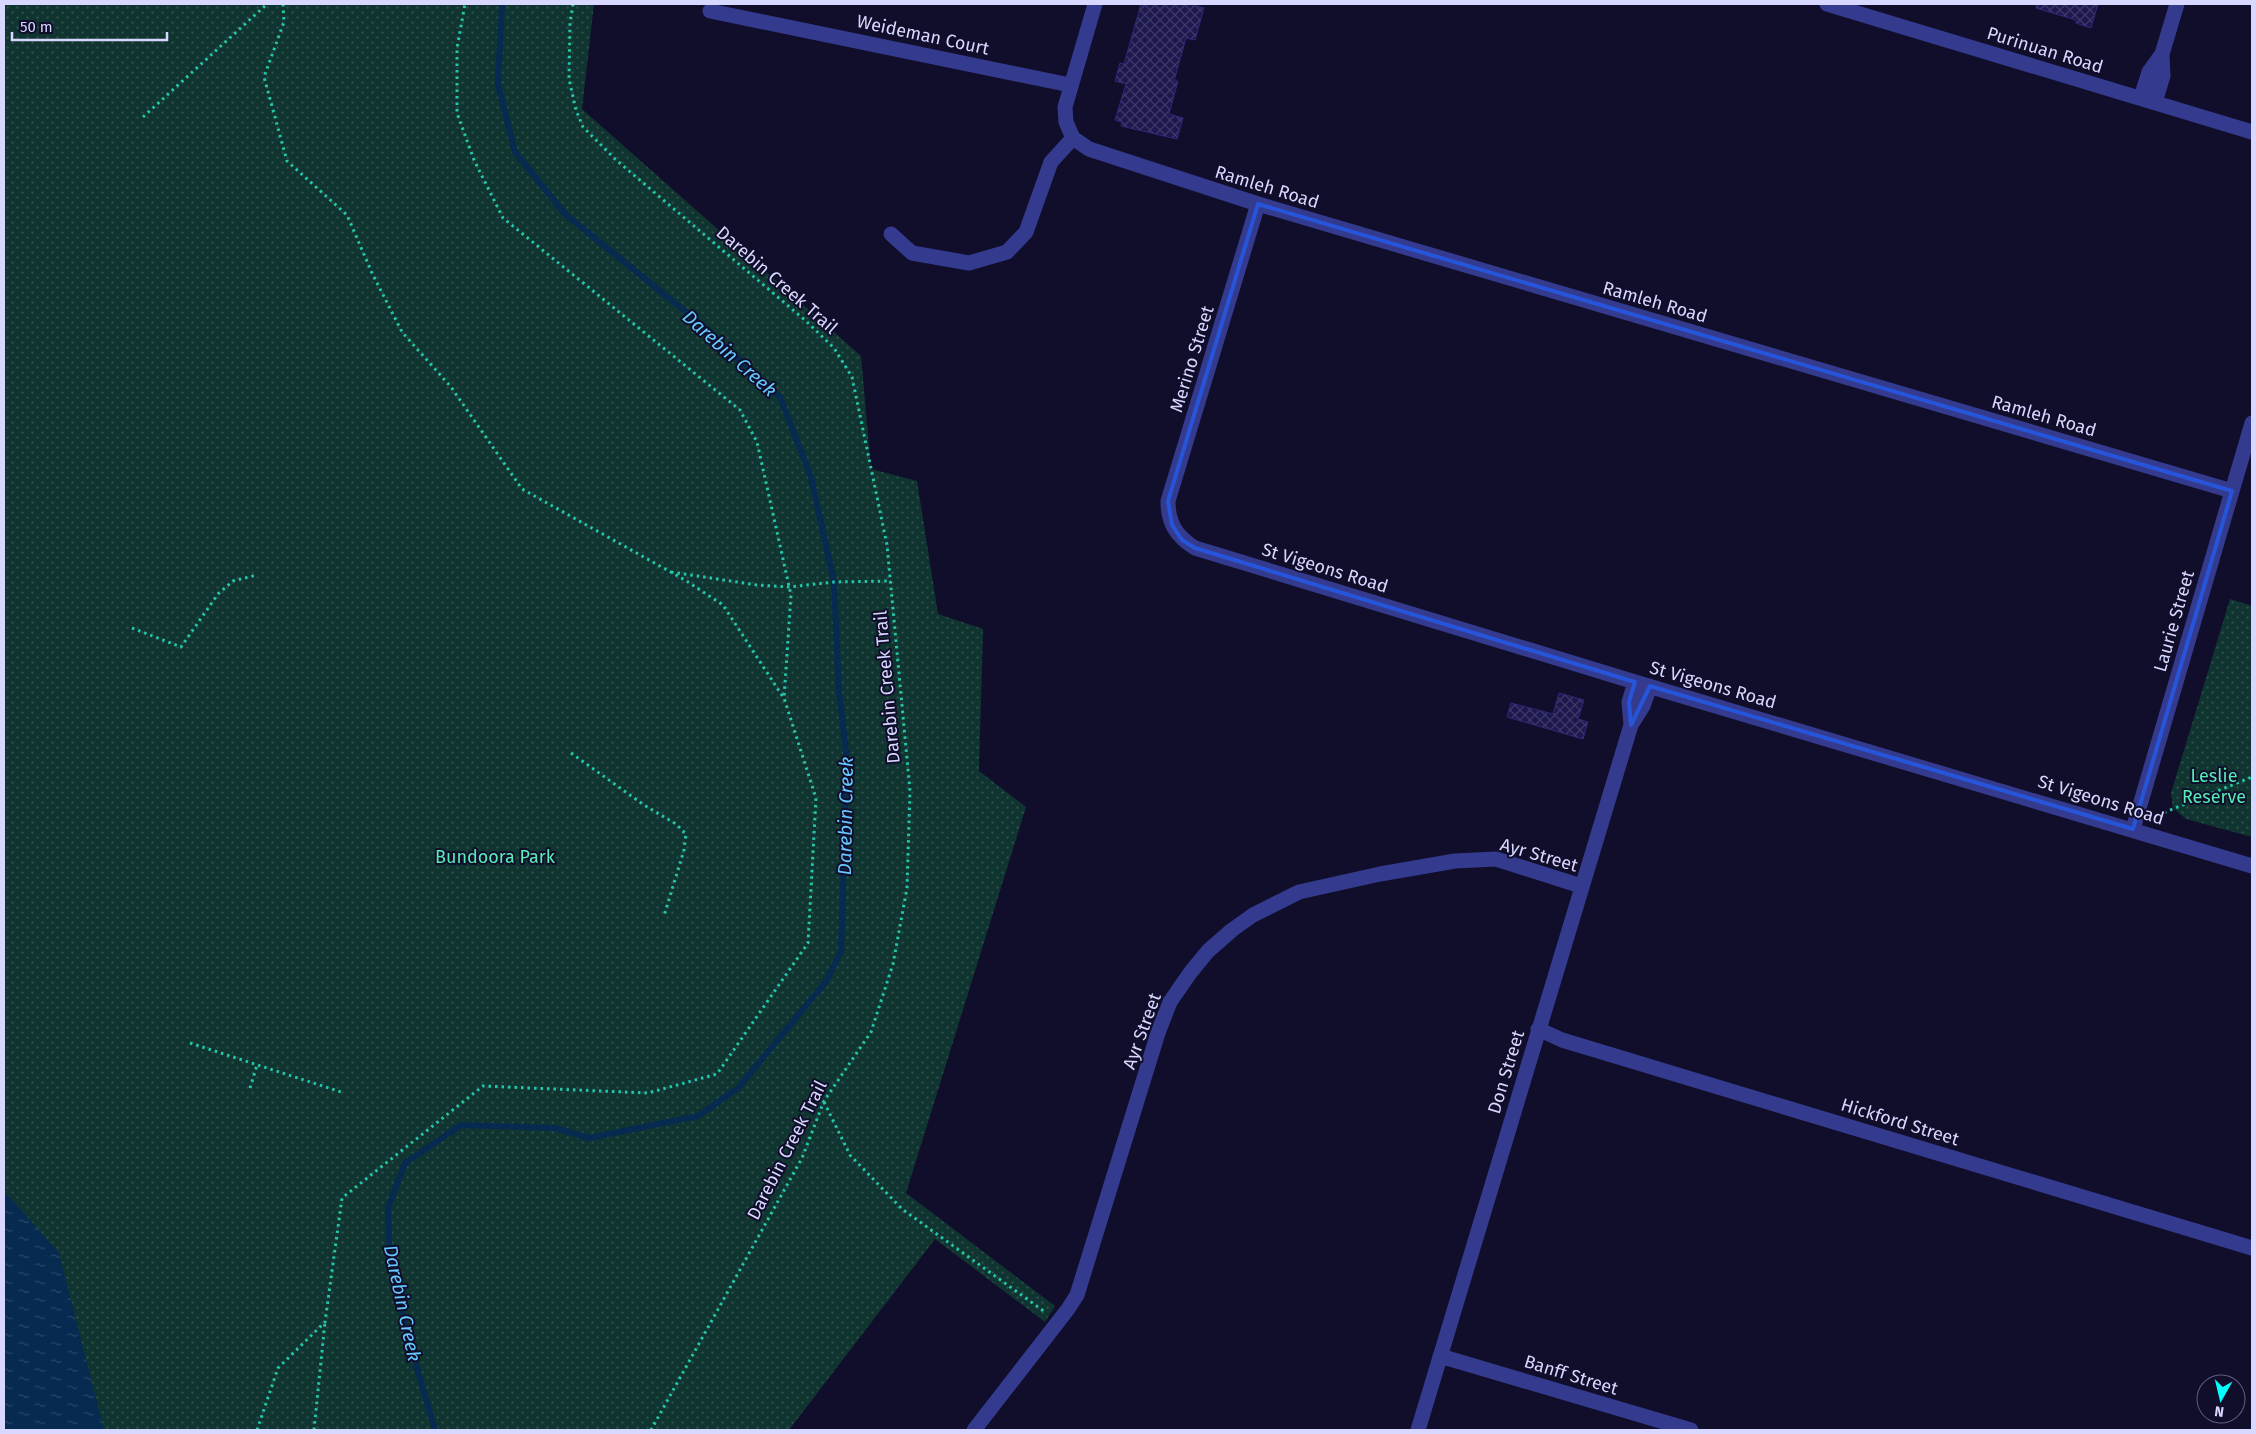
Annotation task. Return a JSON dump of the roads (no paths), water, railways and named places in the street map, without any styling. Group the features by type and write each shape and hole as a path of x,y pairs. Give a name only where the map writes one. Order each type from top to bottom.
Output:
{"street":[{"path":"890,234 912,253 969,263 1007,252 1026,232 1051,162 1073,138 1066,122 1066,107 1070,85 1095,4"},
{"name":"Purinuan Road","path":"1828,4 2252,132"},
{"path":"2148,100 2148,72 2162,54 2177,4"},
{"name":"Weideman Court","path":"710,11 1070,85"},
{"name":"Ramleh Road","path":"1073,138 1089,149 1258,204 2232,491"},
{"name":"Merino Street","path":"1172,525 1168,512 1168,501 1258,204"},
{"name":"Laurie Street","path":"2133,829 2252,423"},
{"name":"St Vigeons Road","path":"1172,525 1182,540 1194,548 2252,866"},
{"name":"Don Street","path":"1418,1430 1631,725 1630,702 1642,684"},
{"name":"Ayr Street","path":"974,1430 1077,1295 1158,1033 1170,1002 1208,951 1253,915 1299,892 1380,874 1455,861 1496,860 1581,886"},
{"name":"Hickford Street","path":"1538,1029 1562,1040 2252,1248"},
{"name":"Banff Street","path":"1440,1356 1691,1430"}],"water":[{"path":"4,1195 9,1196 59,1253 104,1430 4,1430"}],"waterway":[{"name":"Darebin Creek","path":"435,1430 404,1323 389,1255 388,1208 405,1163 461,1125 555,1128 589,1138 698,1116 738,1088 827,980 841,951 847,760 839,692 834,582 811,477 780,397 701,324 565,214 515,152 498,84 502,4"}],"park label":[{"name":"Leslie Reserve","path":"2214,786"},
{"name":"Bundoora Park","path":"495,857"}]}
